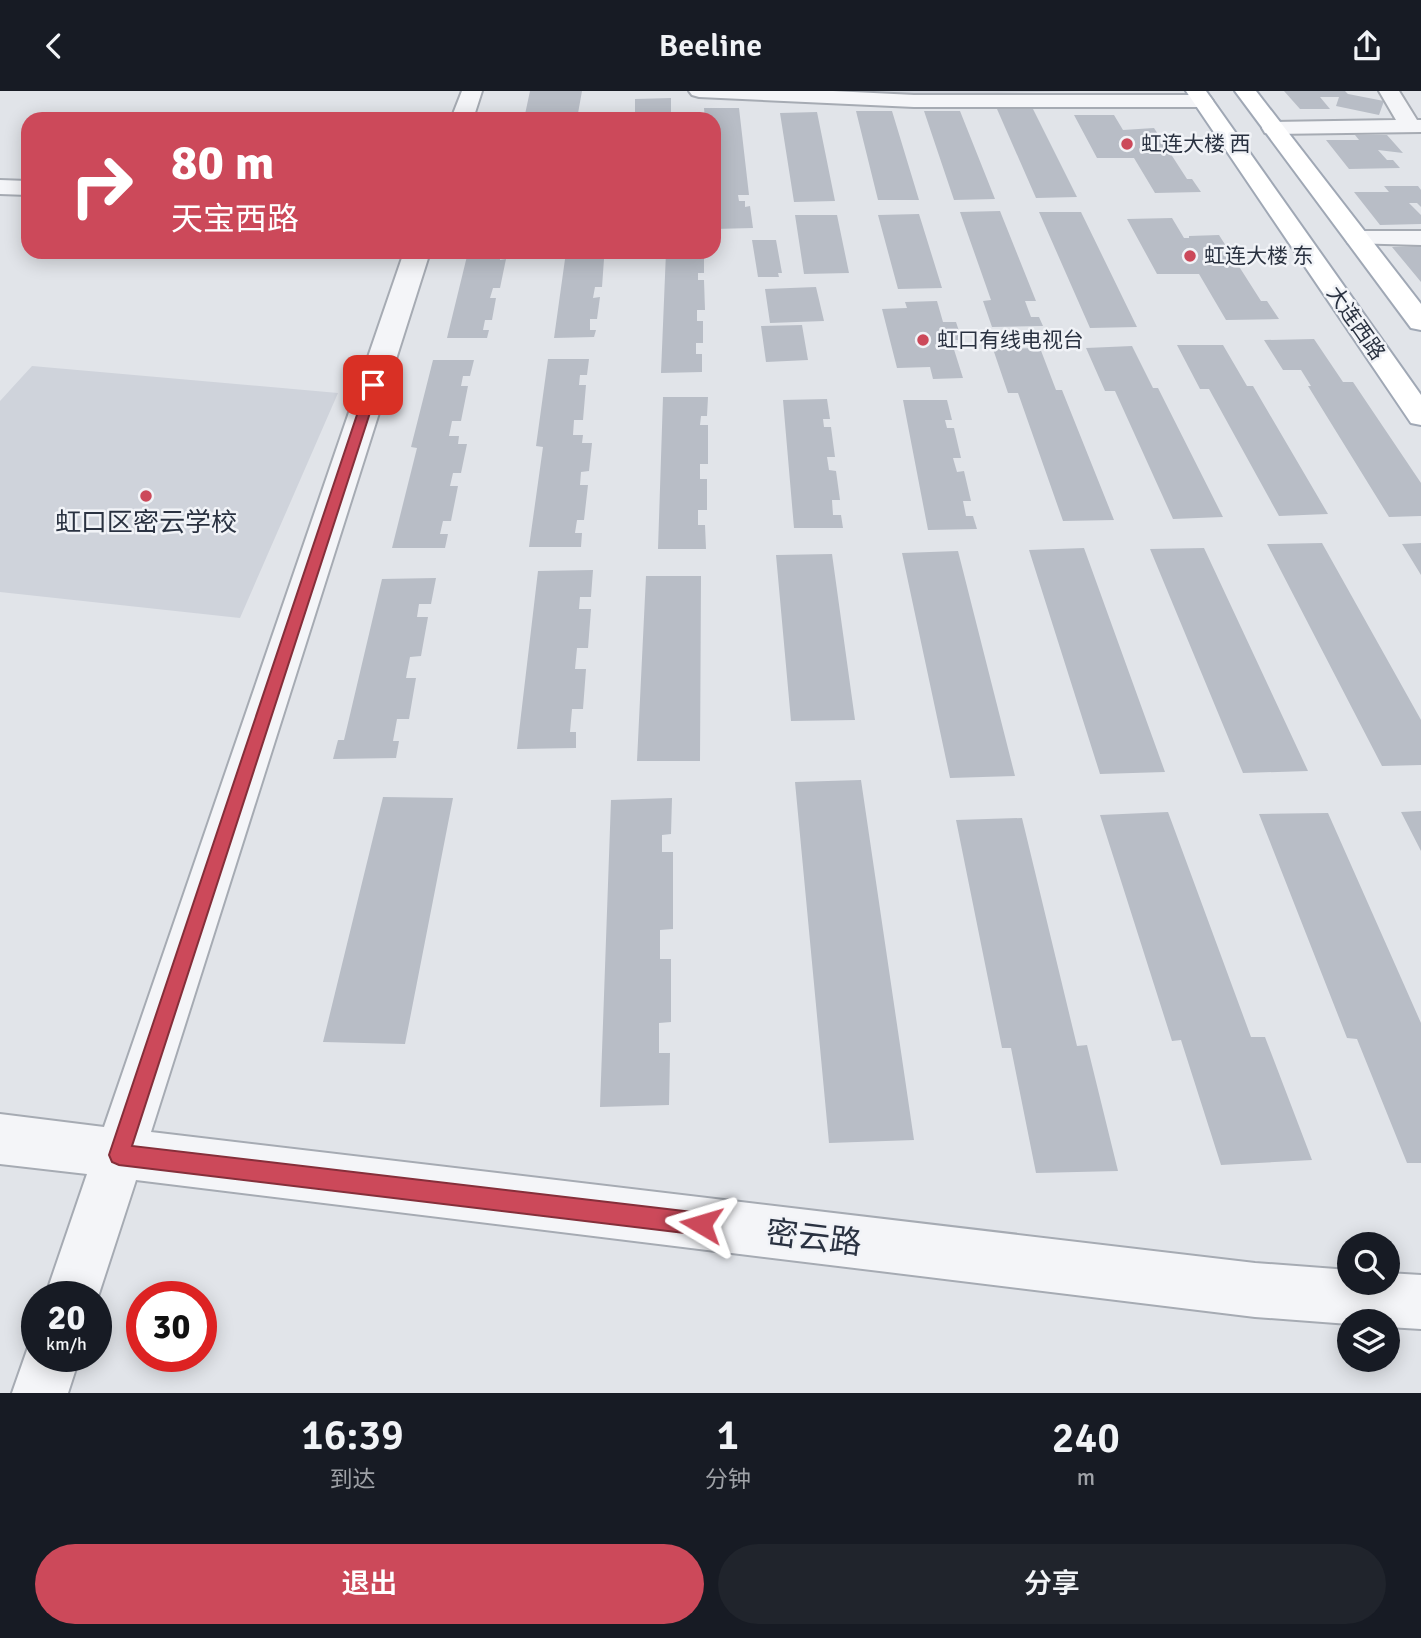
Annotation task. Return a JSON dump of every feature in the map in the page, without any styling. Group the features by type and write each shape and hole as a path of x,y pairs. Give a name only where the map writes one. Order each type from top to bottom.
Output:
{"main road":[{"name":"大连西路","path":"1245,91 1421,321"},
{"name":"大连西路","path":"1199,96 1421,417"}],"street":[{"path":"464,112 472,91"},
{"path":"699,91 914,101 1199,96"},
{"path":"1389,91 1416,126"},
{"path":"1273,128 1416,126"},
{"path":"0,187 21,188"},
{"path":"1357,238 1421,238"},
{"path":"77,1281 415,259"},
{"name":"密云路","path":"0,1139 1241,1288 1421,1302"},
{"path":"40,1393 47,1372"}],"shaded area":[{"path":"794,91 1080,91 911,95"},
{"name":"虹口区密云学校","path":"32,366 338,393 240,618 0,592 0,401"}],"building":[{"path":"530,91 582,91 578,112 526,112"},
{"path":"1284,91 1345,91 1348,94 1384,101 1379,115 1336,106 1339,97 1320,97 1330,109 1300,109"},
{"path":"671,98 671,112 635,112 635,99"},
{"path":"704,108 739,108 749,195 738,195 739,201 745,201 745,207 750,206 753,228 721,229 721,112 704,112"},
{"path":"997,109 1033,109 1077,197 1036,198"},
{"path":"856,111 892,111 919,200 878,200"},
{"path":"924,111 960,111 995,199 954,200"},
{"path":"817,112 835,201 794,202 780,113"},
{"name":"虹连大楼 西","path":"1074,115 1114,115 1123,130 1154,128 1187,179 1192,179 1201,192 1155,193 1134,158 1097,158"},
{"path":"1355,135 1387,135 1403,153 1378,150 1400,168 1349,169 1326,140 1359,140"},
{"path":"1384,186 1418,186 1421,190 1421,207 1417,203 1409,203 1421,215 1421,224 1380,225 1354,192 1389,192"},
{"path":"1000,211 1036,301 1025,301 1031,317 1039,317 1043,326 992,327 983,301 991,300 960,212"},
{"path":"1039,212 1081,212 1137,327 1090,328"},
{"path":"919,214 942,288 898,289 878,215"},
{"path":"795,215 837,215 849,273 804,274"},
{"name":"虹连大楼 东","path":"1172,218 1184,238 1219,235 1261,301 1267,301 1279,319 1226,320 1199,274 1157,274 1127,219"},
{"path":"752,240 776,240 782,273 778,273 779,277 758,277"},
{"path":"1421,246 1421,282 1392,247"},
{"path":"466,259 506,259 500,288 493,288 490,298 496,298 492,320 485,320 483,330 489,330 487,338 447,338"},
{"path":"565,259 604,259 602,287 595,287 593,298 600,297 597,319 590,319 590,330 596,330 594,337 554,338"},
{"path":"666,259 704,259 704,273 698,273 698,280 704,280 705,310 697,310 697,321 703,321 703,343 696,343 696,354 702,354 702,372 661,373"},
{"path":"816,287 824,321 770,323 765,289"},
{"name":"虹口有线电视台","path":"937,301 943,322 956,322 962,340 951,340 963,378 933,379 930,367 897,368 882,309 907,308 905,302"},
{"path":"802,325 808,360 766,362 761,326"},
{"path":"1314,339 1343,382 1353,382 1421,483 1421,516 1389,517 1308,386 1311,386 1301,370 1283,370 1264,340"},
{"path":"1177,345 1223,345 1247,386 1253,386 1328,514 1279,516 1209,389 1200,389"},
{"path":"1132,346 1153,388 1158,388 1223,517 1173,519 1115,391 1105,391 1086,348"},
{"path":"1040,348 1056,390 1062,390 1114,520 1063,521 1018,393 1008,393 993,349"},
{"path":"548,359 589,359 587,375 580,375 579,385 586,385 583,420 574,420 573,435 583,435 582,443 592,443 589,471 581,472 580,485 588,485 584,520 577,520 575,533 582,533 581,547 529,547 543,447 536,446"},
{"path":"433,360 474,360 470,376 463,376 461,386 468,386 461,421 452,421 449,436 459,436 458,444 467,444 461,473 453,473 450,486 458,486 451,521 443,521 440,534 448,534 445,548 392,548 417,448 411,447"},
{"path":"663,397 708,397 707,416 701,416 700,425 708,425 708,464 700,464 700,479 707,479 707,510 698,510 698,525 705,525 706,549 658,549"},
{"path":"827,399 830,419 823,419 824,427 831,427 835,457 827,457 829,470 836,471 840,500 832,500 833,515 841,515 843,528 794,528 783,400"},
{"path":"903,400 947,400 952,420 945,420 947,428 954,428 961,458 953,458 957,472 964,471 971,501 963,501 966,516 973,516 977,529 928,530"},
{"path":"1322,543 1421,720 1421,765 1382,766 1267,544"},
{"path":"1421,543 1421,575 1402,544"},
{"path":"1084,548 1165,772 1100,774 1029,550"},
{"path":"1204,548 1308,771 1243,773 1150,549"},
{"path":"958,551 1015,776 950,778 902,553"},
{"path":"832,554 855,720 791,721 776,555"},
{"path":"593,570 591,597 580,597 579,609 591,609 588,648 577,648 575,669 586,669 583,709 572,709 570,732 576,732 576,748 517,749 538,571"},
{"path":"646,576 701,576 700,761 637,761"},
{"path":"436,578 431,604 419,604 417,617 428,617 421,656 410,657 406,678 416,678 409,719 397,719 393,741 399,741 396,758 333,759 338,740 344,740 382,579"},
{"path":"861,780 914,1140 829,1143 795,782"},
{"path":"383,797 453,798 405,1044 323,1042"},
{"path":"672,798 671,834 662,835 662,852 673,852 673,929 660,930 660,959 671,959 671,1022 659,1023 659,1053 670,1053 669,1105 600,1107 611,800"},
{"path":"1421,811 1421,851 1401,812"},
{"path":"1168,812 1251,1037 1265,1037 1312,1160 1221,1165 1181,1040 1172,1041 1100,815"},
{"path":"1328,813 1421,1023 1421,1163 1407,1163 1357,1039 1347,1038 1259,814"},
{"path":"1022,818 1077,1046 1087,1045 1118,1171 1036,1173 1011,1048 1002,1048 956,820"}],"place":[{"name":"虹连大楼 西","path":"1127,144"},
{"name":"虹连大楼 东","path":"1190,256"},
{"name":"虹口有线电视台","path":"923,340"},
{"name":"虹口区密云学校","path":"146,496"}],"route":[{"path":"373,385 119,1155 701,1224"}]}
